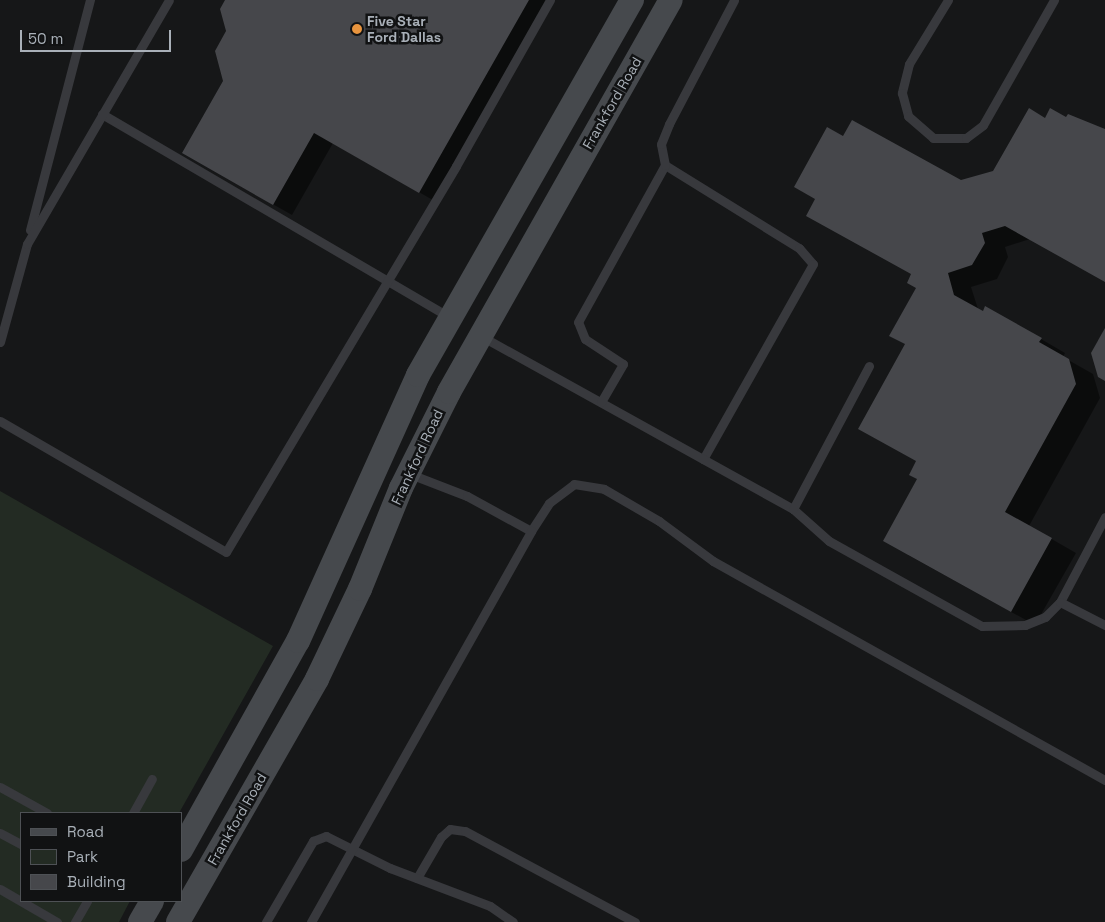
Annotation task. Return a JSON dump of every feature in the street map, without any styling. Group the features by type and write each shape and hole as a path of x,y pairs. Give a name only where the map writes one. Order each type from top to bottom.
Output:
{"main road":[{"path":"182,848 298,641 386,441 451,318 632,0"},
{"name":"Frankford Road","path":"178,922 317,679 360,589 408,473 480,335 671,0"},
{"path":"451,318 480,335"},
{"path":"140,922 151,902"}],"lane":[{"path":"0,342 90,0"},
{"path":"27,244 169,0"},
{"path":"0,421 226,552 550,0"},
{"path":"601,402 623,364 585,338 578,322 665,165 660,144 734,0"},
{"path":"948,0 909,64 902,93 908,116 933,138 966,138 983,126 1054,0"},
{"path":"102,114 451,318"},
{"path":"665,165 799,248 813,264 703,459"},
{"path":"480,335 793,509 829,541 982,626 1025,625 1045,616 1060,602 1105,516"},
{"path":"793,509 869,366"},
{"path":"408,473 467,496 531,532"},
{"path":"311,922 531,532 549,503 574,484 604,489 660,521 713,561 1105,780"},
{"path":"1060,602 1105,625"},
{"path":"135,812 152,779"},
{"path":"0,787 45,812"},
{"path":"417,878 441,837 450,829 465,831 635,922"},
{"path":"0,833 20,843"},
{"path":"266,922 313,841 326,836 390,868 490,906 513,922"},
{"path":"0,889 20,900"},
{"path":"23,902 58,922"},
{"path":"75,922 85,902"}],"green space":[{"path":"0,491 273,646 180,812 20,812 20,902 129,902 119,922 0,922"}],"building":[{"path":"225,0 529,0 419,193 314,133 273,205 182,153 223,81 215,51 226,31 220,9"},
{"path":"1029,108 1045,118 1050,108 1066,117 1068,114 1105,129 1105,282 1005,226 982,233 985,243 972,265 948,273 954,295 983,311 985,306 1042,338 1039,342 1069,359 1076,384 1005,512 1052,538 1011,612 883,541 917,479 909,475 916,461 858,429 905,344 889,336 916,288 907,283 911,274 806,216 815,199 794,187 827,127 843,136 852,120 961,180 993,171"},
{"path":"1105,328 1105,381 1098,377 1091,353"}],"place":[{"name":"Five Star Ford Dallas","path":"357,29"}]}
